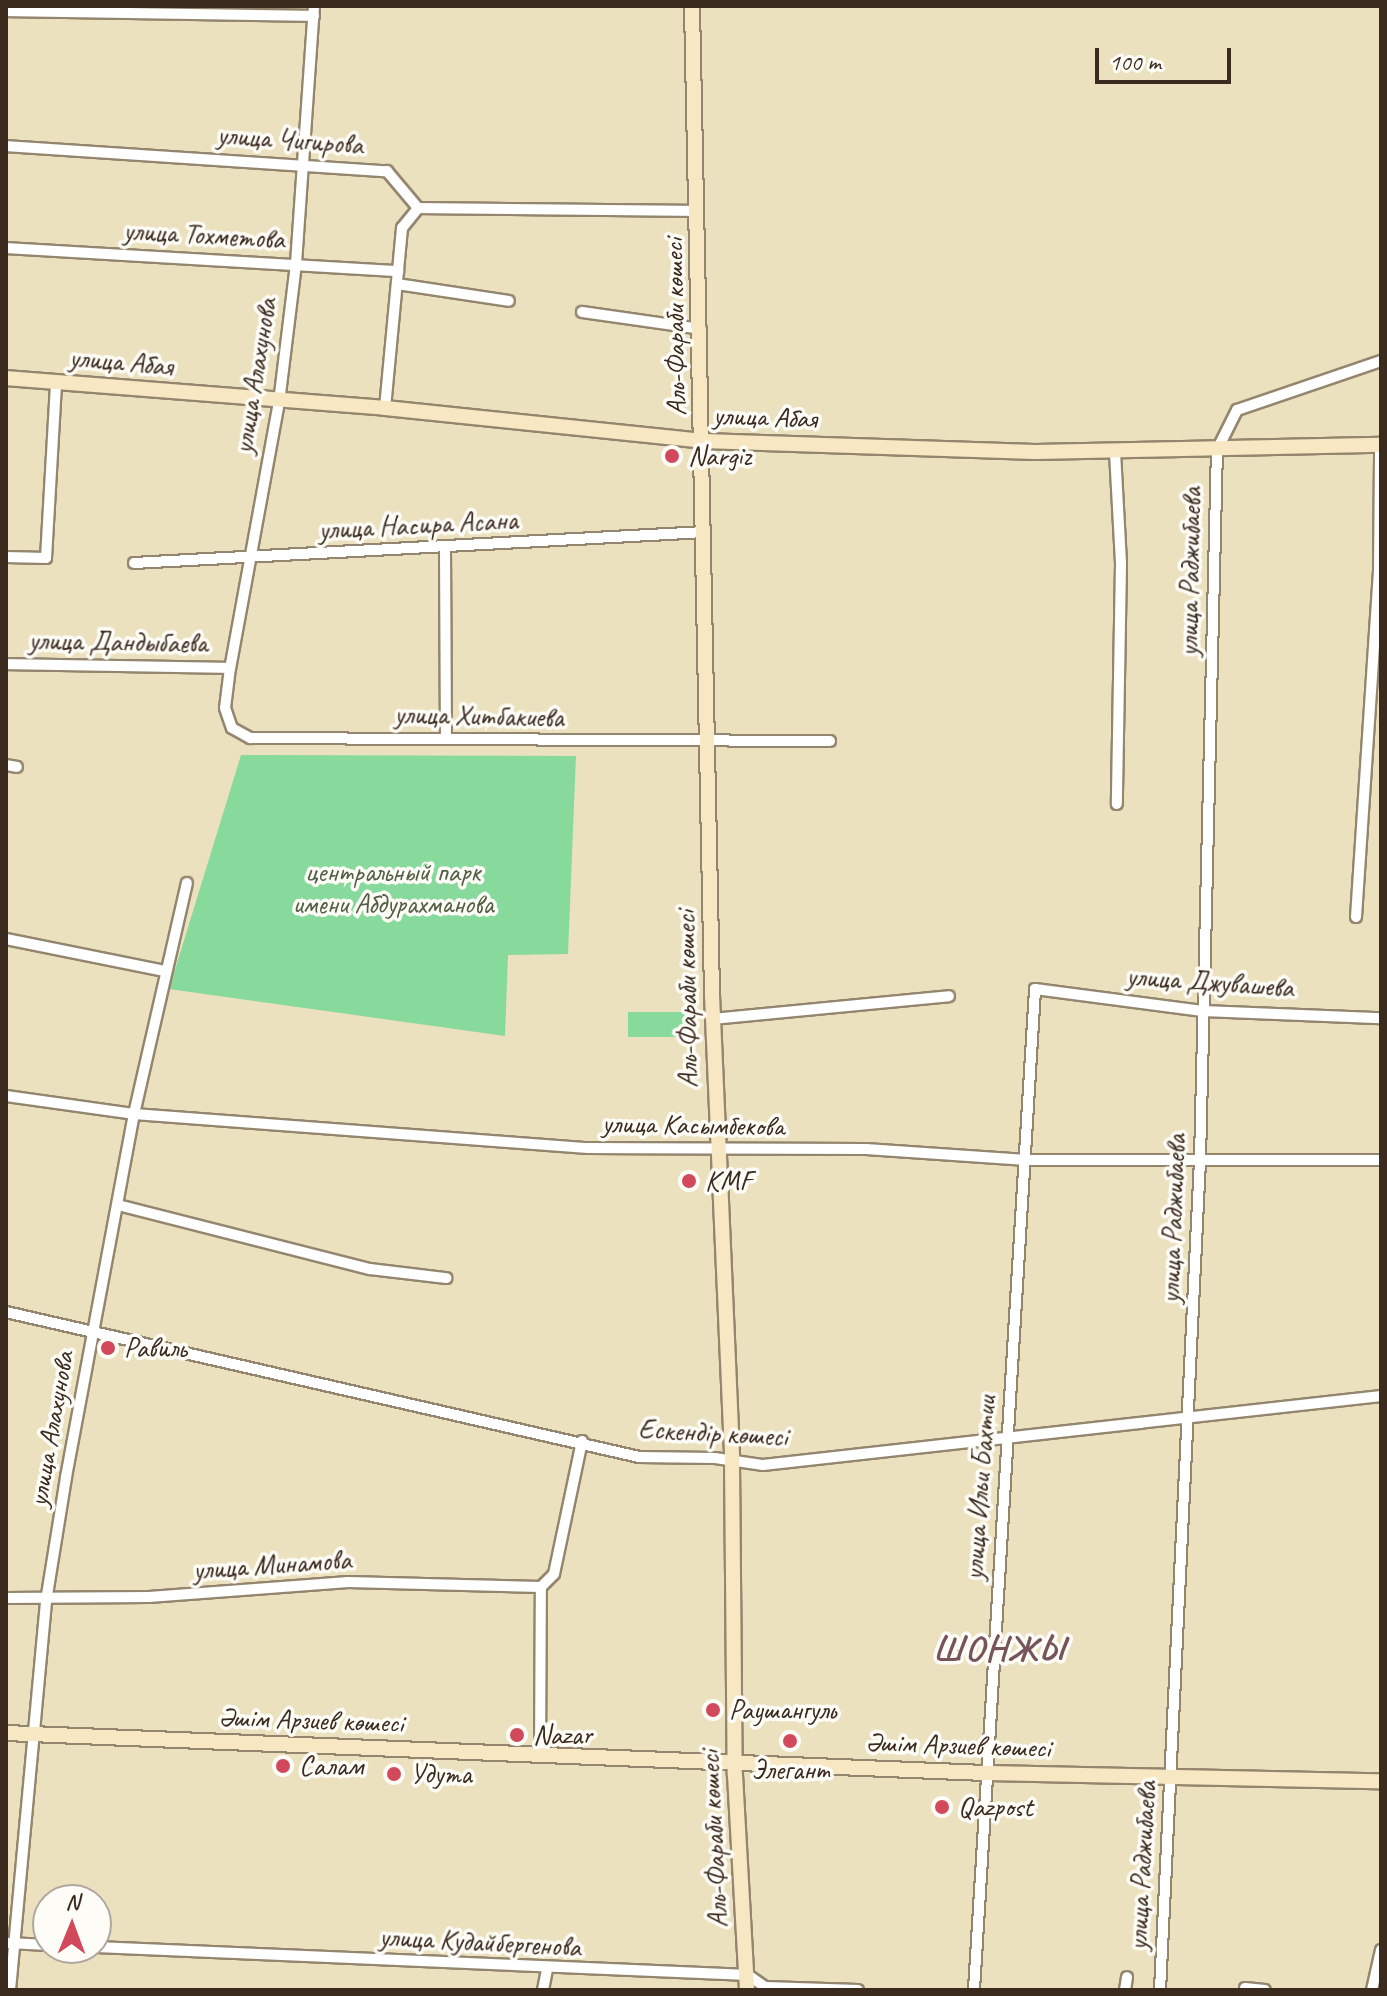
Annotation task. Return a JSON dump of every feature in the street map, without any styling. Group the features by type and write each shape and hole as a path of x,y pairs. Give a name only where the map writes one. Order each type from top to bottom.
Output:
{"main road":[{"name":"Аль-Фараби көшесі","path":"692,6 701,329 712,1019 732,1462 734,1761 748,1983"},
{"name":"улица Абая","path":"6,378 385,408 703,441 1115,452 1381,445"},
{"name":"Әшім Арзиев көшесі","path":"6,1733 984,1773 1381,1781"}],"street":[{"path":"6,11 314,11"},
{"name":"улица Алахунова","path":"250,738 232,728 225,708 279,402 296,264 314,11"},
{"name":"улица Чигирова","path":"6,146 304,163 387,171 418,208"},
{"path":"385,408 402,228 418,208 698,211"},
{"name":"улица Тохметова","path":"6,248 398,271"},
{"path":"397,284 509,301"},
{"path":"582,312 701,329"},
{"path":"1217,450 1237,410 1381,361"},
{"path":"6,557 46,558 56,383"},
{"path":"1356,917 1376,714 1381,445"},
{"name":"улица Раджибаева","path":"1160,1990 1200,1159 1217,450"},
{"path":"1115,452 1121,564 1117,804"},
{"name":"улица Насира Асана","path":"134,563 445,550 705,532"},
{"path":"445,550 446,739"},
{"name":"улица Дандыбаева","path":"6,664 230,668"},
{"name":"улица Хитбакиева","path":"250,738 830,741"},
{"name":"улица Алахунова","path":"10,1990 9,1943 46,1601 134,1114 187,883"},
{"path":"6,939 165,971"},
{"name":"улица Джувашева","path":"1035,989 1203,1011 1381,1018"},
{"name":"улица Ильи Бахтии","path":"974,1990 984,1773 1027,1160 1035,989"},
{"path":"712,1019 949,996"},
{"name":"улица Касымбекова","path":"6,1096 134,1114 588,1148 717,1152 866,1149 1027,1160 1381,1160"},
{"path":"118,1205 370,1269 446,1278"},
{"name":"Ескендір көшесі","path":"6,1312 582,1441 639,1457 763,1465 1008,1435 1381,1396"},
{"path":"540,1756 541,1587 554,1574 582,1441"},
{"name":"улица Минамова","path":"6,1598 46,1601 348,1582 541,1587"},
{"path":"9,1943 32,1944"},
{"name":"улица Кудайбергенова","path":"112,1948 547,1970 748,1983 765,1987 858,1990"},
{"path":"1372,1990 1381,1950"},
{"path":"543,1990 547,1970"},
{"path":"1125,1990 1127,1977"},
{"path":"1245,1988 1265,1990"}],"green space":[{"name":"центральный парк имени Абдурахманова","path":"241,755 576,756 568,954 508,955 505,1036 169,989"},
{"path":"628,1012 691,1012 691,1037 628,1037"}],"place":[{"name":"Nargiz","path":"672,456"},
{"name":"KMF","path":"689,1181"},
{"name":"Равиль","path":"108,1348"},
{"name":"Раушангуль","path":"713,1710"},
{"name":"Nazar","path":"517,1735"},
{"name":"Элегант","path":"790,1741"},
{"name":"Салам","path":"283,1766"},
{"name":"Удута","path":"394,1774"},
{"name":"Qazpost","path":"942,1807"}],"district":[{"name":"ШОНЖЫ","path":"999,1649"}]}
